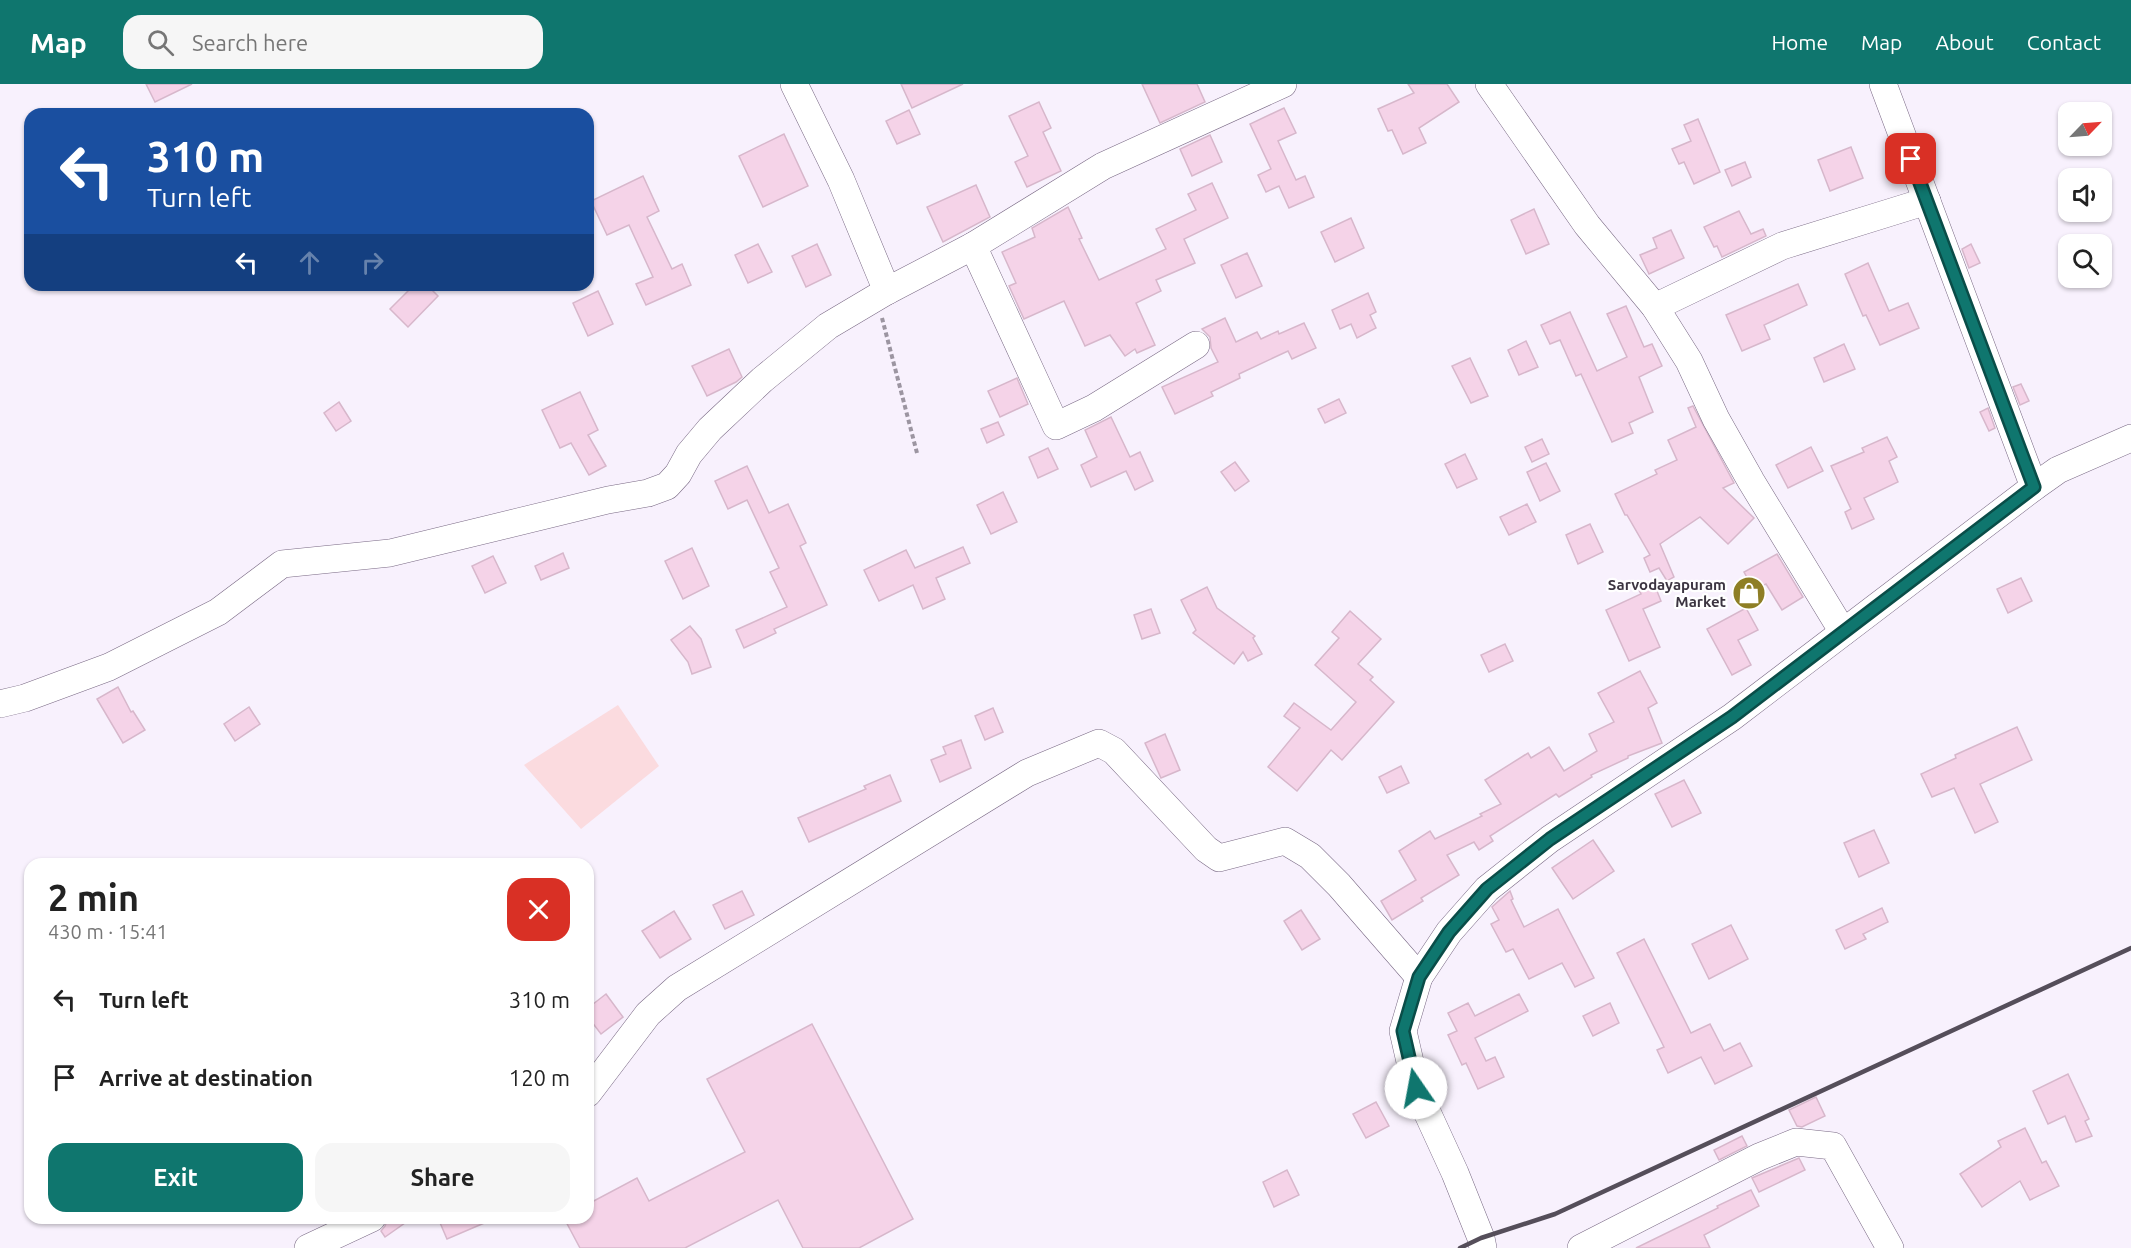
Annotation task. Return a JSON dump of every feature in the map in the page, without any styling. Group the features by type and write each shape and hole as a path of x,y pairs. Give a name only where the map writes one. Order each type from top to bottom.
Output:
{"street":[{"path":"794,84 842,180 882,294"},
{"path":"0,704 25,698 110,667 218,612 282,564 390,553 608,500 648,493 667,486 678,474 689,454 711,429 762,380 828,326 882,294 973,246 1103,166 1283,84"},
{"path":"1489,84 1587,225 1655,307 1689,361 1716,419 1750,481 1843,632"},
{"path":"1890,88 1927,201 2034,487"},
{"path":"1655,307 1782,246 1927,201"},
{"path":"973,246 1056,426 1094,408 1196,345"},
{"path":"1483,1248 1455,1173 1416,1088 1403,1031 1419,977 1449,932 1487,889 1550,839 1732,717 2034,487 2058,470 2131,438"},
{"path":"594,1085 648,1014 677,988 1028,773 1099,743 1114,751 1206,849 1219,858 1285,841 1310,856 1339,885 1419,977"},
{"path":"1581,1248 1759,1157 1796,1142 1833,1146 1890,1248"},
{"path":"308,1248 359,1224"}],"path":[{"path":"882,294 917,453"}],"shaded area":[{"path":"618,705 659,766 581,829 524,765"}],"building":[{"path":"146,84 192,84 155,102"},
{"path":"901,84 963,84 912,108"},
{"path":"1142,84 1197,84 1205,102 1160,123"},
{"path":"1408,84 1447,84 1459,102 1419,128 1426,143 1403,154 1392,130 1388,131 1378,109 1414,93"},
{"path":"1039,102 1051,128 1043,132 1061,171 1027,187 1015,162 1028,156 1009,116"},
{"path":"1284,108 1296,133 1278,141 1296,180 1305,176 1314,197 1289,208 1279,186 1266,192 1258,175 1271,169 1250,124"},
{"path":"909,110 920,134 897,144 886,121"},
{"path":"1698,119 1720,172 1694,184 1684,162 1679,164 1672,149 1691,141 1684,125"},
{"path":"784,134 808,186 763,207 739,156"},
{"path":"1210,135 1222,162 1192,176 1180,149"},
{"path":"1851,147 1863,178 1830,191 1818,160"},
{"path":"1745,162 1751,177 1732,186 1725,170"},
{"path":"643,176 659,211 647,217 672,269 682,264 691,285 646,305 636,284 653,277 629,225 607,235 594,207 594,200"},
{"path":"1212,183 1228,218 1184,239 1195,263 1156,280 1161,291 1136,303 1155,345 1137,353 1135,349 1125,356 1110,335 1085,346 1064,301 1024,319 1009,286 1016,283 1002,252 1035,237 1032,228 1068,207 1082,238 1079,239 1099,280 1166,249 1156,229 1196,210 1188,194"},
{"path":"976,185 990,217 943,242 927,207"},
{"path":"1534,209 1549,244 1526,254 1511,220"},
{"path":"1739,211 1751,234 1763,229 1766,236 1722,257 1704,227"},
{"path":"1351,218 1364,248 1335,262 1321,232"},
{"path":"1671,230 1684,258 1649,274 1640,255 1657,248 1653,238"},
{"path":"758,244 772,272 748,283 735,255"},
{"path":"817,244 831,275 806,287 792,256"},
{"path":"1971,244 1980,263 1969,268 1962,249"},
{"path":"1247,253 1262,286 1236,298 1221,265"},
{"path":"1868,263 1889,311 1908,303 1919,328 1880,345 1866,315 1863,316 1845,274"},
{"path":"1798,284 1807,305 1764,325 1770,339 1742,351 1726,315"},
{"path":"408,291 433,291 438,296 408,327 390,309"},
{"path":"598,291 613,324 588,336 573,303"},
{"path":"1368,293 1376,312 1370,315 1376,328 1357,338 1351,324 1340,329 1332,310"},
{"path":"1626,306 1644,347 1652,344 1662,366 1639,377 1653,412 1629,423 1633,433 1612,442 1581,374 1576,376 1560,340 1550,344 1541,325 1570,312 1597,371 1627,357 1607,314"},
{"path":"1225,318 1236,342 1257,332 1261,339 1304,323 1316,348 1292,359 1288,351 1239,374 1240,378 1211,392 1213,396 1175,414 1162,387 1218,362 1211,348 1210,337 1202,329"},
{"path":"1526,341 1538,367 1519,375 1508,350"},
{"path":"1844,344 1855,369 1824,382 1814,358"},
{"path":"729,349 742,377 707,396 692,366"},
{"path":"1470,358 1488,396 1471,403 1452,366"},
{"path":"1017,378 1028,404 1000,417 988,391"},
{"path":"2021,384 2029,401 2020,405 2013,387"},
{"path":"580,392 598,430 588,435 606,466 589,475 571,443 560,448 542,410"},
{"path":"1339,399 1346,413 1325,423 1318,409"},
{"path":"339,402 351,421 336,431 324,413"},
{"path":"1693,406 1734,483 1723,488 1754,518 1728,544 1700,517 1660,544 1674,577 1667,581 1659,568 1650,572 1644,558 1650,555 1615,494 1657,474 1655,470 1677,460 1668,440 1696,427 1688,408"},
{"path":"1988,408 1995,428 1989,431 1980,412"},
{"path":"1111,417 1130,457 1140,452 1153,481 1135,490 1126,471 1091,487 1081,465 1097,457 1085,430"},
{"path":"998,422 1004,435 987,443 981,429"},
{"path":"1887,437 1897,457 1889,461 1898,482 1864,498 1874,519 1852,529 1845,512 1851,509 1831,466 1864,452 1862,448"},
{"path":"1542,439 1549,454 1532,462 1525,447"},
{"path":"1811,447 1823,471 1788,488 1776,465"},
{"path":"1048,448 1058,469 1038,478 1029,457"},
{"path":"1465,454 1477,479 1457,488 1445,464"},
{"path":"1235,462 1249,481 1235,491 1221,472"},
{"path":"1546,463 1560,491 1540,501 1527,472"},
{"path":"747,466 769,513 788,504 806,543 800,546 827,605 774,629 776,633 744,648 736,630 787,607 770,572 779,568 747,500 728,509 715,481"},
{"path":"1003,492 1017,522 991,534 977,505"},
{"path":"1527,504 1536,522 1509,535 1500,517"},
{"path":"1590,524 1603,552 1578,564 1566,535"},
{"path":"963,547 970,563 936,578 945,599 923,609 913,585 879,601 864,570 906,550 915,568"},
{"path":"692,548 709,586 683,599 665,561"},
{"path":"563,553 569,568 541,580 535,566"},
{"path":"1777,554 1803,597 1782,610 1766,584 1754,590 1744,572"},
{"path":"493,556 506,583 485,593 472,566"},
{"path":"2021,578 2032,601 2008,613 1997,589"},
{"path":"1653,581 1661,601 1643,609 1660,647 1629,661 1606,610 1641,594 1638,588"},
{"path":"1207,587 1217,608 1255,636 1253,638 1262,654 1248,661 1243,652 1234,664 1193,633 1196,630 1181,600"},
{"path":"1746,608 1758,630 1738,640 1751,665 1732,675 1707,629"},
{"path":"1151,609 1160,633 1142,639 1134,615"},
{"path":"1350,611 1381,639 1358,664 1373,677 1370,680 1394,702 1342,760 1331,750 1297,791 1268,767 1300,728 1284,716 1294,703 1331,730 1356,702 1315,665 1339,638 1332,632"},
{"path":"690,626 701,639 711,667 692,674 688,662 671,640"},
{"path":"1505,644 1513,661 1489,672 1481,655"},
{"path":"1640,671 1657,703 1648,708 1662,743 1628,756 1591,775 1592,777 1559,797 1556,794 1490,836 1493,841 1479,850 1474,842 1447,855 1459,875 1421,898 1423,901 1392,920 1381,901 1416,880 1399,851 1430,831 1435,839 1501,804 1485,780 1528,753 1531,758 1549,747 1564,771 1597,751 1589,734 1614,722 1598,693"},
{"path":"118,687 131,712 133,711 145,730 123,743 97,699"},
{"path":"249,707 260,724 235,741 224,724"},
{"path":"993,708 1003,732 985,740 975,716"},
{"path":"2017,727 2032,760 1980,784 1998,822 1975,833 1954,788 1932,797 1921,774 1956,758 1955,755"},
{"path":"1165,734 1180,770 1161,778 1145,743"},
{"path":"961,740 971,768 940,782 931,760 946,754 943,747"},
{"path":"1401,766 1409,783 1387,793 1379,777"},
{"path":"890,775 901,801 809,842 798,818 866,789 864,786"},
{"path":"1684,780 1701,813 1672,827 1655,794"},
{"path":"1874,830 1889,863 1859,877 1844,843"},
{"path":"1593,840 1614,871 1573,899 1552,868"},
{"path":"742,891 754,915 725,929 713,905"},
{"path":"1510,891 1513,899 1511,900 1524,927 1558,909 1594,978 1575,987 1562,963 1529,979 1513,949 1506,952 1491,924 1499,920 1492,907"},
{"path":"1882,908 1888,922 1863,934 1866,939 1845,949 1836,930"},
{"path":"1301,910 1320,939 1302,950 1284,921"},
{"path":"674,911 691,939 660,958 642,931"},
{"path":"1731,925 1748,959 1709,979 1692,944"},
{"path":"1644,939 1691,1033 1710,1024 1724,1051 1740,1043 1752,1066 1715,1084 1701,1057 1668,1073 1657,1050 1664,1047 1617,953"},
{"path":"606,994 623,1017 601,1034 594,1025 594,1003"},
{"path":"1519,994 1528,1011 1475,1038 1486,1061 1495,1057 1504,1077 1478,1089 1466,1063 1462,1065 1448,1035 1457,1031 1448,1013 1468,1003 1475,1016"},
{"path":"1610,1003 1619,1023 1593,1036 1583,1016"},
{"path":"812,1024 913,1219 859,1248 803,1248 778,1200 685,1248 580,1248 567,1224 594,1224 594,1201 637,1178 649,1201 745,1152 707,1079"},
{"path":"2068,1074 2089,1119 2085,1121 2092,1136 2076,1142 2065,1116 2048,1124 2033,1091"},
{"path":"1816,1097 1825,1116 1802,1127 1797,1126 1789,1110"},
{"path":"1376,1102 1389,1126 1366,1138 1353,1114"},
{"path":"2025,1128 2042,1163 2046,1161 2059,1186 2030,1200 2020,1181 1982,1207 1960,1174 2001,1147 1998,1141"},
{"path":"1742,1136 1747,1146 1719,1160 1714,1150"},
{"path":"1799,1158 1805,1170 1759,1192 1752,1178"},
{"path":"1287,1170 1299,1195 1274,1207 1263,1182"},
{"path":"1751,1190 1759,1206 1704,1235 1710,1248 1636,1248 1718,1208 1717,1206"},
{"path":"386,1224 403,1224 385,1237 381,1231"},
{"path":"441,1224 482,1224 447,1239"}],"railway":[{"path":"1460,1248 1481,1238 1555,1214 2131,948"}],"place":[{"name":"Sarvodayapuram Market","path":"1749,593"}],"route":[{"path":"1416,1088 1403,1031 1419,977 1449,932 1487,889 1550,839 1732,717 2034,487 1911,159"}]}
